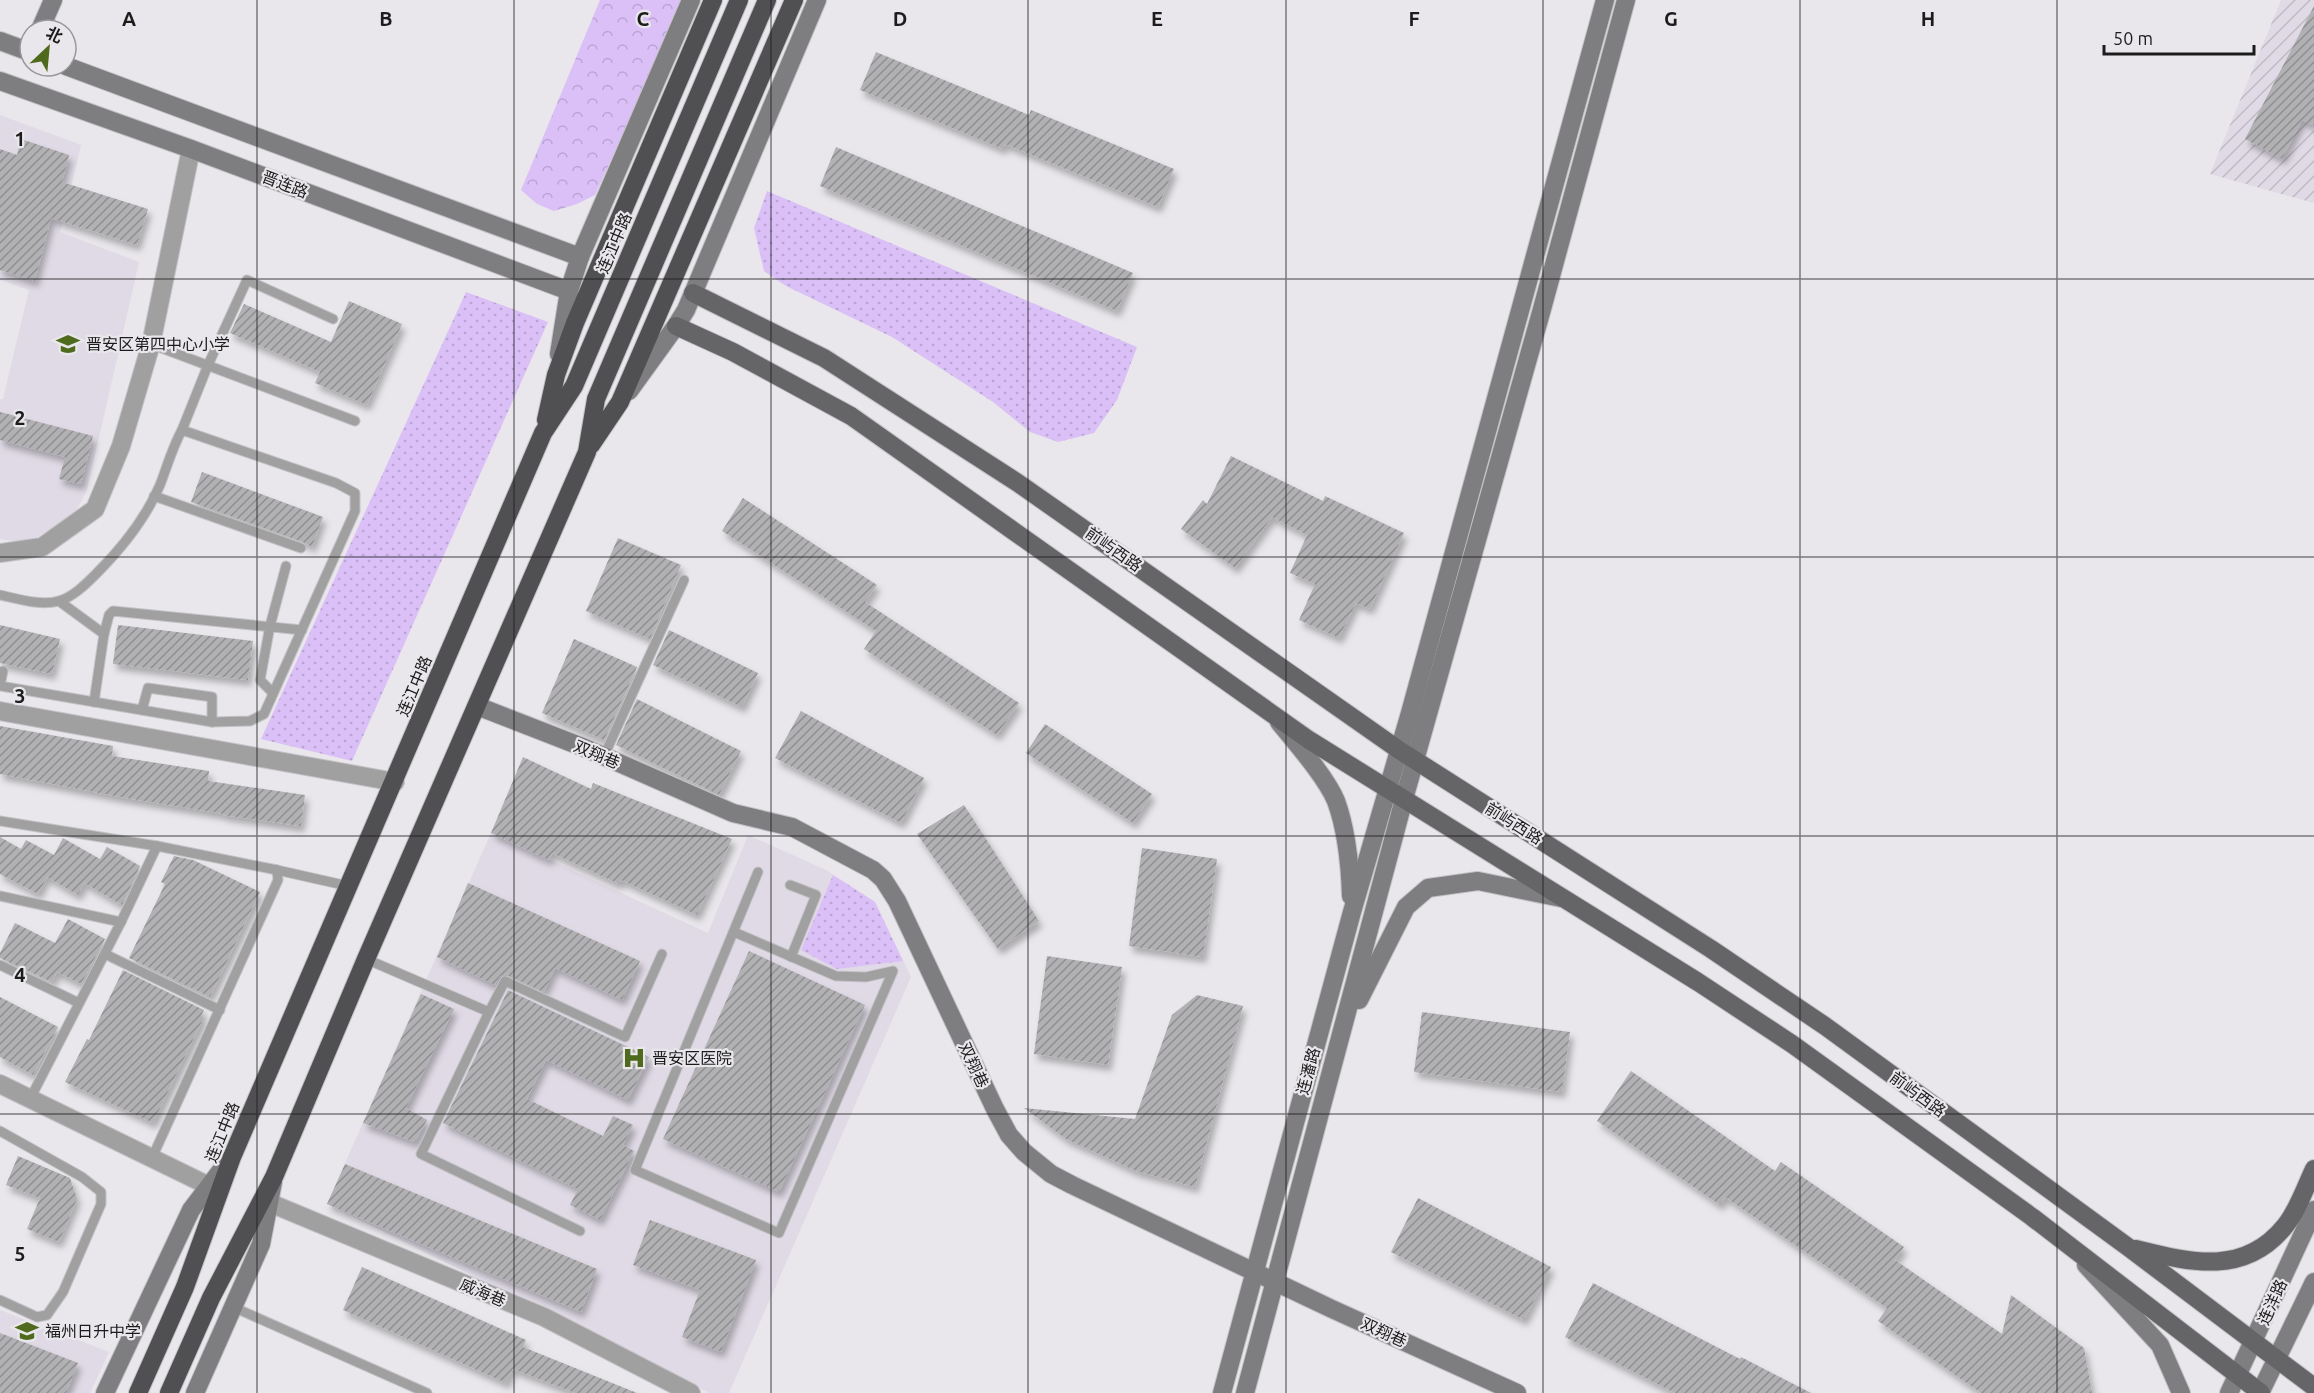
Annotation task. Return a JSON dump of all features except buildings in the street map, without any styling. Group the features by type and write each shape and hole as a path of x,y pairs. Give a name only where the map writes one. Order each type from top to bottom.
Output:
{"highway":[{"path":"543,434 578,293 713,0"},
{"name":"连江中路","path":"138,1393 185,1287 232,1157 543,434 574,386 739,0"},
{"path":"587,452 596,399 767,0"},
{"path":"169,1393 211,1298 274,1177 366,959 587,452 620,402 794,0"}],"main road":[{"path":"45,18 53,0"},
{"path":"578,293 580,257 691,0"},
{"path":"620,402 676,326 693,293 817,0"},
{"name":"连潘路","path":"1222,1393 1352,912 1399,750 1605,0"},
{"name":"连潘路","path":"1245,1393 1404,799 1626,0"},
{"path":"0,41 18,48"},
{"name":"晋连路","path":"78,70 580,257"},
{"name":"晋连路","path":"0,81 191,149 578,293"},
{"name":"前屿西路","path":"693,293 824,358 999,471 1090,532 1399,750 1594,873 1825,1026 2128,1247 2276,1361 2314,1387"},
{"name":"前屿西路","path":"676,326 733,352 851,416 1276,718 1792,1044 2066,1243 2260,1393"},
{"name":"双翔巷","path":"477,706 604,756 733,813 792,827 873,870 883,879 897,902 995,1109 1009,1135 1024,1152 1052,1174 1072,1185 1275,1282 1517,1393"},
{"path":"1276,718 1311,761 1335,800 1349,854 1352,912"},
{"path":"1342,1034 1406,907 1428,888 1478,881 1565,899"},
{"path":"105,1393 191,1210 232,1157"},
{"path":"2128,1247 2198,1263 2232,1260 2253,1252 2285,1226 2314,1169"},
{"path":"195,1393 261,1244 274,1177"},
{"name":"连洋路","path":"2229,1393 2254,1344 2314,1210"},
{"path":"2066,1243 2160,1345 2181,1393"},
{"name":"连洋路","path":"2260,1393 2314,1282"}],"street":[{"path":"0,553 42,547 95,509 121,446 151,344 191,149"},
{"path":"0,711 394,782"},
{"path":"0,1084 209,1186"},
{"name":"威海巷","path":"270,1203 544,1317 691,1393"}],"lane":[{"path":"0,596 32,602 59,601 82,588 118,552 144,518 173,445 182,430 208,365 247,280 333,319"},
{"path":"151,344 355,421"},
{"path":"3,671 0,685 212,722 250,721 264,714 355,512 355,493 325,479 182,430"},
{"path":"154,496 301,548"},
{"path":"273,693 260,680 270,626 286,566"},
{"path":"604,756 684,580"},
{"path":"59,601 105,633"},
{"path":"94,702 105,633 109,615 113,611 302,630"},
{"path":"142,710 147,688 212,697 212,722"},
{"path":"0,821 157,846 348,886"},
{"path":"30,1099 105,954 157,846"},
{"path":"152,1158 278,880 277,870"},
{"path":"734,932 836,976 866,978 893,971 779,1233 635,1170 758,872"},
{"path":"790,885 816,895 791,957"},
{"path":"0,896 121,922"},
{"path":"105,954 220,1010"},
{"path":"580,1231 422,1154 505,981 625,1037 662,954"},
{"path":"366,959 489,1012"},
{"path":"0,965 79,1003"},
{"path":"0,1131 82,1177 101,1192 101,1204 63,1292 47,1315 37,1317 0,1300"},
{"path":"233,1307 428,1393"}],"shaded area":[{"path":"2281,0 2314,0 2314,203 2210,174"},
{"name":"晋安区第四中心小学","path":"0,115 81,145 60,232 139,262 87,490 75,513 27,543 0,539 0,399 3,399 29,290 0,280"},
{"name":"晋安区医院","path":"491,833 708,933 748,835 826,870 875,902 911,977 729,1393 710,1393 327,1204"},
{"name":"福州日升中学","path":"0,1310 109,1352 90,1393 0,1393"}],"green space":[{"path":"600,0 684,0 595,195 577,204 554,211 537,204 521,190"},
{"path":"767,191 1137,347 1117,400 1094,433 1058,442 1030,432 993,402 892,337 786,286 764,271 754,228"},
{"path":"466,292 548,322 352,761 261,739"},
{"path":"833,875 875,902 903,961 837,969 801,950"}],"place":[{"name":"晋安区第四中心小学","path":"68,344"},
{"name":"晋安区医院","path":"634,1058"},
{"name":"福州日升中学","path":"27,1331"}]}
